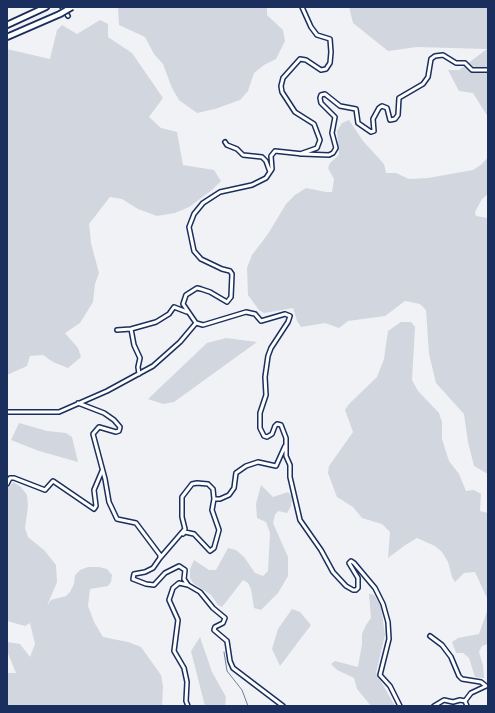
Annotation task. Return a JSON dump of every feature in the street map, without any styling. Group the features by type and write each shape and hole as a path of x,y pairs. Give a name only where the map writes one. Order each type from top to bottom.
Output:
{"highway":[{"path":"7,25 46,7"},
{"path":"7,37 60,14 72,7"}],"street":[{"path":"62,7 68,16"},
{"path":"300,154 317,148 320,140 314,124 295,112 282,92 281,86 283,78 300,59 306,60 321,70 326,69 330,63 331,52 330,39 317,35 311,27 302,7"},
{"path":"400,706 390,686 380,675 389,640 388,622 383,604 371,584 351,561 350,563 358,578 358,588 352,590 346,586 333,572 318,545 300,520 295,492 290,477 290,465 285,450 286,442 279,424 275,426 270,436 264,436 261,430 259,419 266,395 265,377 268,356 271,348 288,322 290,316 285,314 261,321 255,314 246,312 203,325 196,323 183,304 183,299 196,288 206,290 226,302 231,297 232,274 230,271 222,269 201,259 194,251 189,227 199,206 220,192 258,184 270,172 271,156 275,151 329,155 334,152 335,144 332,133 336,117 321,104 320,98 323,94 336,104 356,109 358,123 372,132 374,131 373,119 379,108 382,106 387,108 390,120 395,119 398,115 399,98 424,84 428,78 431,60 435,56 443,55 456,63 465,63 472,70 488,70"},
{"path":"225,142 227,146 237,149 243,155 262,157 266,161 270,172"},
{"path":"117,330 130,329 162,319 174,307 189,312"},
{"path":"7,412 54,413 78,403 153,366 171,351 196,323"},
{"path":"130,329 134,345 140,358 138,367 139,374"},
{"path":"78,403 104,413 114,420 120,427 119,431 116,432 100,427 92,434 102,471 108,502 115,515 120,520 136,523 158,550 160,558"},
{"path":"214,499 229,495 234,488 236,473 246,466 258,462 276,466 286,442"},
{"path":"7,484 10,478 14,478 46,490 53,481 94,509 96,506 94,490 102,471"},
{"path":"182,535 185,532 194,534 210,551 214,548 219,530 212,510 214,499 213,489 208,484 197,482 188,488 182,497 182,517 185,529 182,535 148,571 134,574 133,579 146,584 154,585 165,573 179,566 185,570 184,579 188,585"},
{"path":"188,706 186,700 187,682 184,668 174,651 178,620 168,600 176,584 179,583 188,585 200,592 213,608 225,618 223,624 214,630 227,641 231,666 242,676 283,706"},
{"path":"430,636 442,645 451,657 459,676 462,679 481,682 486,686 471,693 465,701"},
{"path":"434,706 444,700 453,702 460,700 465,701"},
{"path":"465,701 467,706"}],"shaded area":[{"path":"118,7 267,7 267,15 283,30 285,41 276,59 264,65 254,73 248,91 240,100 215,109 197,113 179,100 172,88 163,64 154,54 145,37 119,25"},
{"path":"349,7 488,7 488,117 473,93 459,91 448,70 459,70 487,49 417,47 388,51 353,23"},
{"path":"100,20 108,24 108,37 132,53 163,98 149,117 161,128 177,132 183,165 214,170 221,181 212,190 189,207 175,213 157,216 138,209 122,199 110,197 89,224 91,243 99,273 95,284 93,302 80,323 65,333 78,348 81,357 68,368 53,362 43,355 30,356 27,366 7,375 7,49 50,59 57,30 62,25 77,34"},
{"path":"349,120 363,141 384,164 386,173 396,173 409,179 428,178 473,170 482,164 488,157 488,194 482,199 475,212 476,216 488,218 488,474 474,466 468,442 464,414 436,383 429,354 426,310 420,304 405,301 385,316 348,321 339,328 325,323 301,327 297,321 293,308 264,313 259,310 248,295 247,268 252,255 268,234 286,204 295,195 306,188 332,192 334,179 328,168 330,163 339,155 337,131 342,123"},
{"path":"401,322 411,322 415,327 412,380 418,391 439,413 442,422 442,439 449,461 459,474 466,491 474,490 481,494 480,511 488,513 488,644 482,646 479,652 483,665 484,678 475,677 469,658 463,653 456,653 452,642 458,638 479,634 487,611 487,598 475,572 464,573 455,582 448,562 442,552 435,546 417,538 388,558 390,532 382,524 362,518 353,507 337,497 328,473 329,466 353,432 345,410 349,404 377,377 384,359 388,331"},
{"path":"226,338 257,342 174,402 163,404 148,399 207,343"},
{"path":"19,423 47,431 66,433 72,437 78,462 39,451 11,440"},
{"path":"13,482 21,487 27,495 28,506 25,528 28,537 45,551 56,565 57,582 47,606 51,600 66,596 70,592 74,584 75,575 80,570 88,567 107,569 112,575 111,582 108,586 90,589 88,606 94,622 103,637 128,642 141,647 161,675 163,686 162,706 7,706 7,673 16,673 7,651 7,642 20,644 30,657 35,644 30,623 25,626 7,621 7,489"},
{"path":"261,485 273,497 288,492 292,497 291,506 287,513 278,511 275,515 273,523 288,557 288,576 278,593 261,610 254,608 251,589 248,583 243,580 222,607 218,605 211,595 193,583 190,578 190,569 194,560 209,570 216,570 228,548 236,550 244,557 255,573 263,576 268,571 270,533 266,522 257,518 256,504"},
{"path":"369,594 375,596 381,607 385,635 376,673 395,706 371,706 357,689 354,678 337,670 331,664 335,661 358,667 362,644 362,634 371,618"},
{"path":"292,609 300,612 311,625 280,666 272,649 278,629"},
{"path":"200,637 212,672 226,697 225,706 205,706 191,651"}],"waterway":[{"path":"224,652 227,671 242,690 248,706"}]}
